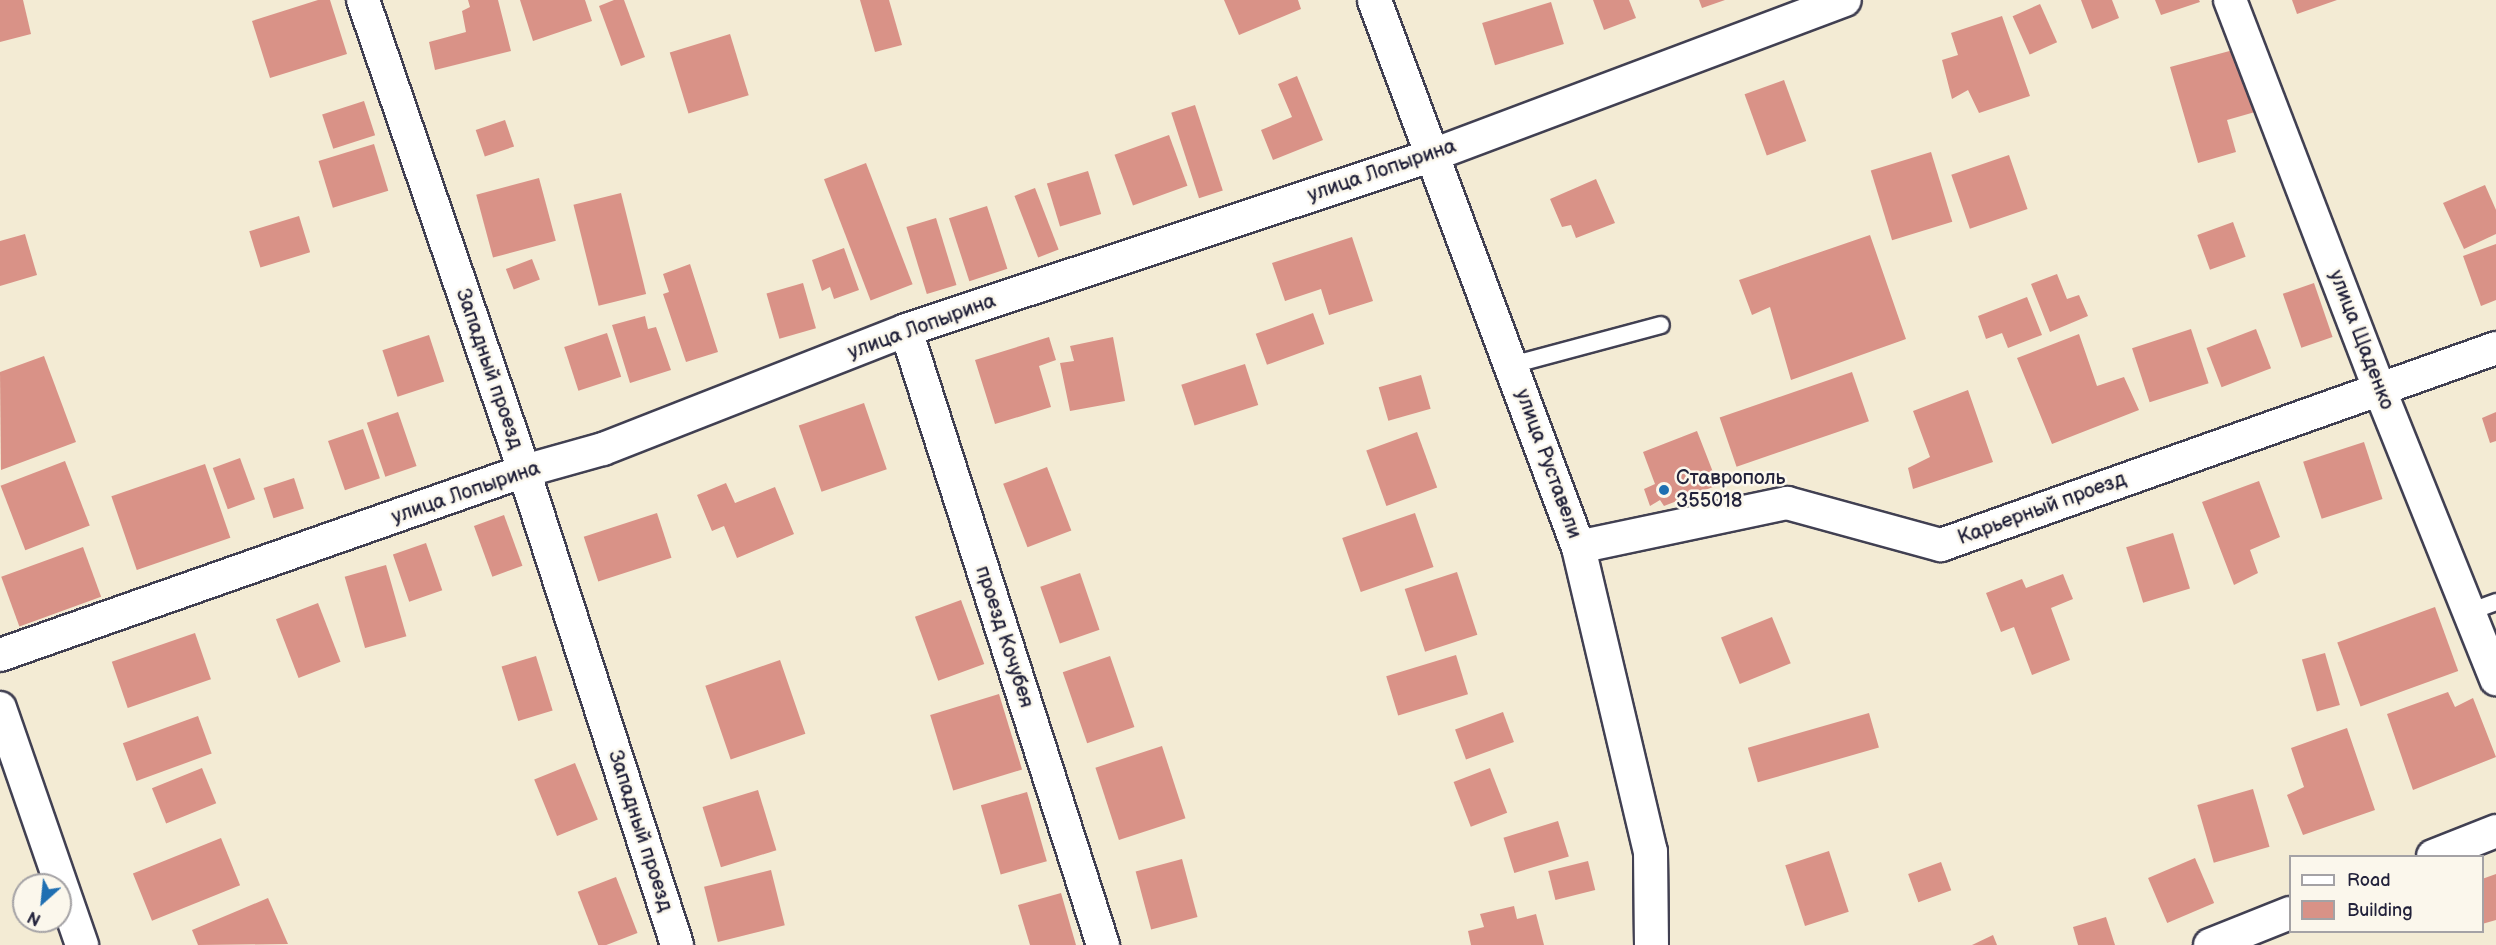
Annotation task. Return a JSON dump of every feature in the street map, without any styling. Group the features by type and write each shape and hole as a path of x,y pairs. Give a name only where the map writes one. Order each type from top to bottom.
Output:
{"street":[{"name":"Западный проезд","path":"363,0 524,471 676,945"},
{"name":"улица Руставели","path":"1374,0 1430,156 1512,365 1578,547 1650,851 1651,945"},
{"name":"улица Лопырина","path":"0,655 524,471 603,449 906,330 1430,156 1845,0"},
{"name":"улица Щаденко","path":"2230,0 2379,388 2483,607 2496,679"},
{"name":"проезд Кочубея","path":"906,330 1103,945"},
{"name":"Карьерный проезд","path":"1578,547 1787,503 1941,545 2496,348"},
{"path":"0,708 82,945"},
{"path":"2436,855 2496,831"},
{"path":"2210,945 2289,913"}],"lane":[{"path":"1512,365 1662,325"}],"building":[{"path":"0,0 23,0 31,34 0,42"},
{"path":"318,0 330,0 347,54 270,78 252,21"},
{"path":"468,0 498,0 511,51 435,70 429,42 466,32 462,11 470,7"},
{"path":"520,0 585,0 592,21 533,41"},
{"path":"614,0 624,0 645,57 621,66 599,6"},
{"path":"860,0 889,0 902,45 875,52"},
{"path":"1224,0 1298,0 1301,9 1239,35"},
{"path":"1593,0 1629,0 1636,18 1604,30"},
{"path":"1699,0 1725,0 1702,8"},
{"path":"2081,0 2112,0 2119,18 2092,29"},
{"path":"2155,0 2199,0 2200,2 2161,15"},
{"path":"2292,0 2337,0 2297,14"},
{"path":"1551,2 1564,44 1495,65 1482,23"},
{"path":"2040,4 2057,42 2030,55 2013,16"},
{"path":"2002,16 2030,96 1979,113 1968,90 1952,99 1942,60 1958,55 1951,33"},
{"path":"730,34 749,95 688,114 670,52"},
{"path":"2237,49 2255,112 2227,120 2236,152 2198,163 2170,67"},
{"path":"1297,76 1323,140 1273,160 1261,130 1292,117 1278,84"},
{"path":"1784,80 1806,141 1767,155 1745,94"},
{"path":"364,101 375,135 333,149 322,115"},
{"path":"1195,105 1223,191 1199,198 1171,113"},
{"path":"505,120 514,146 485,157 476,130"},
{"path":"1169,135 1187,186 1133,206 1114,155"},
{"path":"374,144 388,191 333,208 319,161"},
{"path":"1931,152 1952,222 1892,240 1871,170"},
{"path":"2009,155 2028,209 1970,229 1951,175"},
{"path":"866,163 913,284 871,300 824,179"},
{"path":"1088,171 1101,214 1060,227 1047,184"},
{"path":"539,178 556,241 493,258 476,195"},
{"path":"1596,179 1615,223 1576,238 1571,225 1562,227 1550,199"},
{"path":"2485,185 2496,210 2496,234 2464,249 2443,203"},
{"path":"1035,188 1059,250 1038,258 1014,196"},
{"path":"621,193 646,294 599,306 573,205"},
{"path":"987,206 1007,269 969,281 949,218"},
{"path":"299,216 310,252 260,268 249,231"},
{"path":"936,218 956,285 927,294 906,227"},
{"path":"2233,222 2246,257 2210,270 2197,235"},
{"path":"25,234 37,275 0,286 0,241"},
{"path":"1870,235 1906,339 1791,380 1770,307 1752,315 1739,280"},
{"path":"1352,237 1373,301 1329,315 1321,289 1285,301 1272,263"},
{"path":"2496,244 2496,300 2481,306 2463,256"},
{"path":"844,248 859,290 834,299 830,287 822,291 812,260"},
{"path":"532,259 540,280 514,290 506,269"},
{"path":"690,264 718,352 686,362 663,294 669,292 663,274"},
{"path":"2057,274 2067,299 2079,295 2088,316 2050,332 2031,284"},
{"path":"803,283 816,328 779,339 766,293"},
{"path":"2314,283 2333,337 2301,348 2283,294"},
{"path":"2027,297 2042,335 2008,348 2002,333 1986,339 1978,316"},
{"path":"1313,313 1324,344 1267,365 1256,334"},
{"path":"645,316 648,329 656,327 671,370 630,383 612,325"},
{"path":"2191,329 2209,383 2150,402 2132,348"},
{"path":"2256,329 2271,368 2222,387 2207,348"},
{"path":"607,333 621,377 578,391 564,347"},
{"path":"2079,334 2097,386 2124,377 2139,410 2052,444 2017,358"},
{"path":"429,335 444,382 398,397 382,350"},
{"path":"1049,337 1056,360 1039,366 1051,407 995,424 975,360"},
{"path":"1113,337 1125,401 1070,411 1060,363 1074,361 1070,346"},
{"path":"44,356 76,442 1,470 0,372"},
{"path":"1245,364 1258,405 1195,426 1181,385"},
{"path":"1852,372 1869,421 1737,467 1720,418"},
{"path":"1421,375 1431,409 1388,421 1379,387"},
{"path":"1968,390 1993,462 1913,489 1908,468 1930,457 1913,411"},
{"path":"864,403 887,469 822,492 799,425"},
{"path":"398,412 417,466 385,477 367,423"},
{"path":"2496,412 2496,441 2490,443 2482,418"},
{"path":"363,429 380,478 345,490 328,441"},
{"path":"1697,431 1718,485 1664,506 1660,500 1650,506 1644,489 1655,484 1643,452"},
{"path":"1417,432 1437,487 1386,506 1366,450"},
{"path":"2364,442 2383,499 2322,519 2303,462"},
{"path":"240,458 255,499 228,509 213,468"},
{"path":"65,461 90,525 25,550 1,486"},
{"path":"205,464 230,538 137,570 111,496"},
{"path":"1047,467 1071,530 1027,547 1003,484"},
{"path":"294,478 304,508 273,518 264,488"},
{"path":"2259,481 2280,537 2250,550 2258,573 2234,585 2202,502"},
{"path":"726,483 735,503 775,487 794,534 737,558 724,526 712,531 697,495"},
{"path":"657,513 672,558 598,581 584,537"},
{"path":"1415,513 1434,567 1361,592 1342,538"},
{"path":"504,515 522,566 492,577 474,526"},
{"path":"2173,533 2190,588 2143,603 2126,547"},
{"path":"426,543 442,590 409,602 393,554"},
{"path":"83,547 101,597 19,627 1,577"},
{"path":"386,565 406,636 365,648 345,577"},
{"path":"1457,572 1477,635 1425,652 1405,589"},
{"path":"1080,573 1100,630 1060,643 1040,587"},
{"path":"2063,574 2073,599 2051,608 2070,660 2032,675 2014,627 2001,632 1986,593 2022,579 2026,588"},
{"path":"961,600 984,664 938,681 915,617"},
{"path":"318,603 341,662 299,678 276,619"},
{"path":"2435,607 2458,671 2361,706 2337,643"},
{"path":"1772,617 1791,663 1740,684 1721,638"},
{"path":"195,633 211,679 128,708 112,662"},
{"path":"2325,653 2340,705 2317,712 2302,660"},
{"path":"1456,655 1468,694 1398,716 1386,676"},
{"path":"536,656 553,711 518,721 502,667"},
{"path":"1110,656 1134,727 1087,743 1063,672"},
{"path":"780,660 805,734 731,759 705,686"},
{"path":"2448,692 2455,707 2473,698 2496,757 2413,790 2387,714"},
{"path":"999,694 1022,770 953,791 930,715"},
{"path":"1503,712 1514,742 1466,760 1455,729"},
{"path":"1869,713 1879,748 1758,782 1748,748"},
{"path":"198,716 212,754 137,781 123,743"},
{"path":"2347,728 2375,810 2303,835 2287,795 2304,787 2291,748"},
{"path":"1162,746 1185,818 1119,840 1095,768"},
{"path":"575,763 598,820 557,836 534,779"},
{"path":"202,768 216,803 166,823 152,788"},
{"path":"1490,768 1507,813 1471,827 1454,782"},
{"path":"2253,789 2270,847 2214,863 2197,805"},
{"path":"758,790 776,850 721,867 703,807"},
{"path":"1027,792 1047,861 1001,874 981,805"},
{"path":"1558,821 1569,856 1514,873 1503,838"},
{"path":"221,838 240,885 152,921 133,874"},
{"path":"1829,851 1849,912 1805,926 1785,865"},
{"path":"2195,858 2214,903 2167,923 2148,878"},
{"path":"1182,859 1198,917 1151,929 1136,871"},
{"path":"1588,861 1595,890 1555,900 1548,871"},
{"path":"1941,862 1951,890 1918,902 1908,874"},
{"path":"771,870 785,925 718,942 704,887"},
{"path":"2496,874 2496,920 2484,923 2484,878"},
{"path":"616,877 638,933 606,945 598,945 578,892"},
{"path":"1061,893 1076,945 1030,945 1018,905"},
{"path":"268,898 288,944 198,945 192,930"},
{"path":"1514,906 1517,919 1536,914 1544,945 1471,945 1468,931 1484,927 1480,914"},
{"path":"2106,917 2115,945 2078,945 2073,927"},
{"path":"1993,935 1997,945 1972,945"}],"place":[{"name":"Ставрополь 355018","path":"1664,490"}]}
